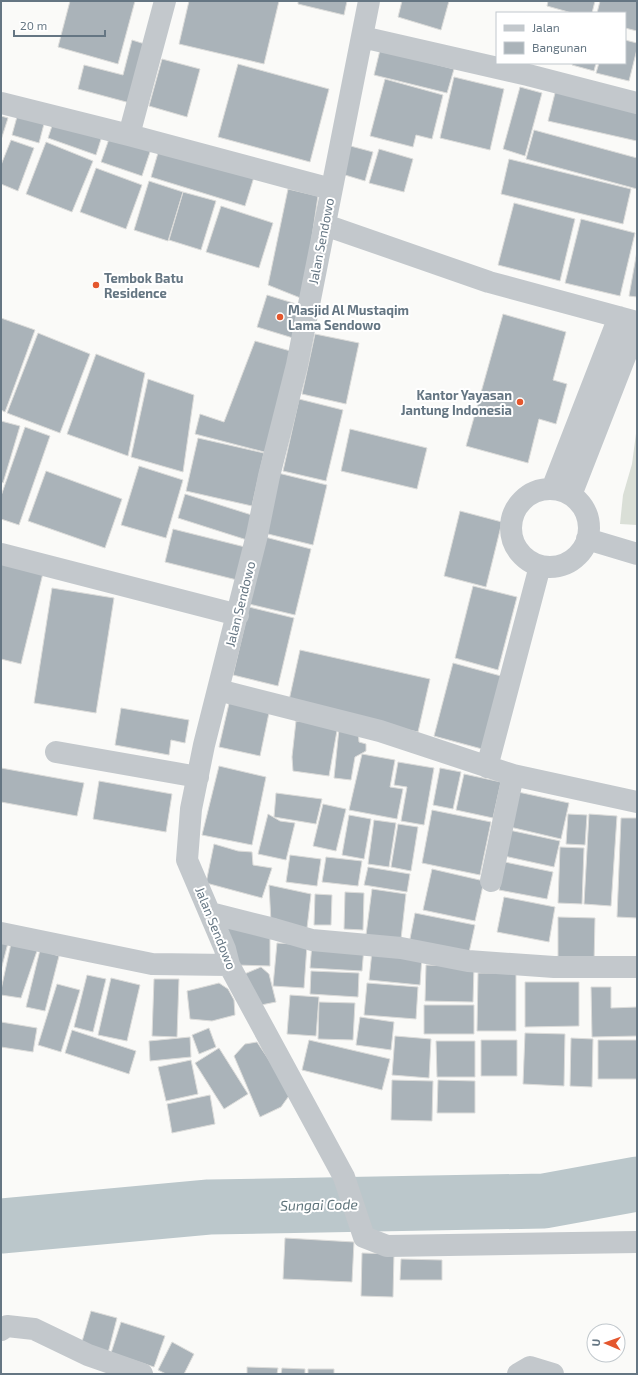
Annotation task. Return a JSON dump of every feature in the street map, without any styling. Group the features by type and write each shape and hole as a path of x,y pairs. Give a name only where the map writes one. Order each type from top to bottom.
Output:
{"street":[{"path":"129,135 165,1"},
{"name":"Jalan Sendowo","path":"369,1 297,365 269,476 238,615 204,745 191,809 187,860 225,949 229,965 344,1177 364,1237 386,1246 637,1242"},
{"path":"362,38 528,75 637,103"},
{"path":"1,103 129,135 331,189"},
{"path":"325,225 489,282 631,322 562,492"},
{"path":"538,491 562,492 580,503 586,514 589,526 587,539 582,549 574,559 564,565 552,567 540,566 527,560 517,550 511,536 511,522 516,508 525,497 538,491"},
{"path":"587,539 637,554"},
{"path":"1,554 238,615"},
{"path":"487,767 540,566"},
{"path":"218,690 380,731 513,775 637,802"},
{"path":"56,752 198,777"},
{"path":"491,881 513,775"},
{"path":"210,913 274,928 312,940 401,948 468,961 554,967 637,967"},
{"path":"1,933 152,964 229,965"},
{"path":"1,1330 7,1326 34,1329 88,1355 142,1374"},
{"path":"525,1372 554,1374"}],"shaded area":[{"path":"637,426 637,525 620,524 623,495 632,464"}],"building":[{"path":"70,1 135,1 118,64 58,47"},
{"path":"189,1 279,1 264,64 179,44"},
{"path":"298,1 347,1 344,15 298,4"},
{"path":"402,1 449,1 441,30 398,17"},
{"path":"548,1 595,1 592,12 568,12 547,6"},
{"path":"600,1 637,1 637,31 626,28 626,12 597,12"},
{"path":"132,40 148,45 130,103 78,89 84,65 123,75"},
{"path":"626,40 637,43 637,49 629,81 596,73 599,64 626,64"},
{"path":"380,50 454,69 447,93 374,75"},
{"path":"162,59 200,69 187,117 149,106"},
{"path":"238,64 329,89 310,162 218,137"},
{"path":"572,64 596,64 594,71"},
{"path":"454,77 504,89 490,150 440,138"},
{"path":"385,79 443,95 432,139 416,135 413,147 370,136"},
{"path":"520,87 542,93 525,156 503,149"},
{"path":"556,89 637,108 637,141 548,121"},
{"path":"18,113 45,120 39,143 12,135"},
{"path":"1,116 8,118 1,140"},
{"path":"54,120 102,136 96,155 48,138"},
{"path":"534,130 637,158 637,189 526,159"},
{"path":"110,136 151,149 142,176 101,162"},
{"path":"11,140 34,148 18,191 1,184 1,165"},
{"path":"46,142 93,161 72,212 26,194"},
{"path":"343,144 373,152 365,181 335,172"},
{"path":"160,146 254,177 245,206 151,177"},
{"path":"379,149 413,159 404,192 369,183"},
{"path":"509,159 631,189 623,224 501,194"},
{"path":"96,168 142,185 126,229 80,212"},
{"path":"149,181 183,192 168,241 134,230"},
{"path":"288,189 318,196 303,299 268,285"},
{"path":"183,192 216,201 201,250 169,240"},
{"path":"514,203 575,219 560,281 498,265"},
{"path":"221,206 273,223 259,268 206,252"},
{"path":"581,219 635,233 620,296 565,283"},
{"path":"637,251 637,297 629,296"},
{"name":"Masjid Al Mustaqim Lama Sendowo","path":"267,295 303,306 293,338 257,327"},
{"name":"Kantor Yayasan Jantung Indonesia","path":"503,314 566,332 553,380 567,384 556,424 539,419 528,463 466,446"},
{"path":"1,318 35,330 5,412 1,410"},
{"path":"38,333 90,354 60,433 7,413"},
{"path":"315,334 359,343 346,404 302,394"},
{"path":"255,341 294,352 268,453 195,434 200,414 224,422"},
{"path":"96,354 145,373 128,456 67,434"},
{"path":"148,379 194,395 183,472 131,457"},
{"path":"299,399 343,410 326,481 283,471"},
{"path":"1,421 20,426 3,483 1,482"},
{"path":"25,427 50,436 19,525 1,519 1,496"},
{"path":"350,429 427,448 417,489 341,471"},
{"path":"198,438 264,453 252,506 186,491"},
{"path":"139,466 183,480 166,538 121,525"},
{"path":"46,471 122,499 105,548 28,521"},
{"path":"278,473 327,485 313,545 264,533"},
{"path":"185,494 255,516 247,540 178,518"},
{"path":"460,511 502,522 486,587 444,576"},
{"path":"173,529 245,547 237,580 165,562"},
{"path":"265,537 311,549 295,615 249,604"},
{"path":"1,558 44,569 21,664 1,659"},
{"path":"473,586 517,597 498,670 455,658"},
{"path":"52,588 114,598 96,713 34,703"},
{"path":"249,607 294,618 278,686 233,675"},
{"path":"300,650 430,679 418,732 288,705"},
{"path":"453,663 501,676 482,749 434,736"},
{"path":"230,699 270,708 260,756 219,747"},
{"path":"121,708 189,720 185,743 171,740 169,755 115,745"},
{"path":"296,721 338,725 329,776 293,771 292,757"},
{"path":"339,729 358,730 359,742 366,744 366,751 355,757 351,780 334,778"},
{"path":"362,754 395,760 390,787 403,789 397,819 349,810"},
{"path":"398,762 434,768 424,825 401,821 407,787 394,785"},
{"path":"219,766 266,777 252,845 202,835"},
{"path":"1,768 84,783 77,816 1,802"},
{"path":"440,768 461,772 453,809 433,805"},
{"path":"464,774 501,782 493,818 456,810"},
{"path":"99,781 172,794 166,832 93,819"},
{"path":"518,792 569,803 561,839 510,827"},
{"path":"276,793 322,799 316,824 274,817"},
{"path":"323,804 346,809 336,851 313,846"},
{"path":"432,810 491,822 480,875 422,863"},
{"path":"268,814 280,821 295,823 286,860 258,854"},
{"path":"568,814 587,815 585,845 566,844"},
{"path":"589,814 617,816 611,906 584,904"},
{"path":"349,815 371,819 364,859 342,855"},
{"path":"621,818 637,818 637,918 617,917"},
{"path":"374,820 396,823 389,867 368,864"},
{"path":"398,824 418,827 411,871 391,867"},
{"path":"509,830 560,841 554,867 504,856"},
{"path":"214,844 238,851 252,852 253,865 272,868 262,898 206,883"},
{"path":"560,847 584,848 582,904 558,903"},
{"path":"290,855 321,859 317,886 286,882"},
{"path":"326,857 362,861 358,886 322,882"},
{"path":"505,862 553,872 547,899 499,890"},
{"path":"368,867 410,874 407,892 364,885"},
{"path":"432,869 484,881 475,921 423,910"},
{"path":"269,885 311,894 307,928 271,922"},
{"path":"372,889 406,894 401,939 366,935"},
{"path":"345,892 364,893 363,930 344,929"},
{"path":"315,894 332,895 331,925 314,925"},
{"path":"504,897 555,907 549,942 497,932"},
{"path":"415,913 475,925 468,957 409,944"},
{"path":"558,917 595,918 594,964 558,963"},
{"path":"218,921 270,931 270,966 235,965"},
{"path":"1,938 9,939 1,970"},
{"path":"12,939 39,945 21,998 1,995"},
{"path":"277,943 307,945 304,988 273,986"},
{"path":"312,943 364,947 362,971 310,968"},
{"path":"40,950 59,956 45,1011 26,1007"},
{"path":"372,951 422,956 420,985 369,980"},
{"path":"426,965 474,967 473,1002 425,1001"},
{"path":"261,967 269,974 276,1002 256,1006 242,975"},
{"path":"311,971 359,973 358,997 310,994"},
{"path":"478,973 516,973 516,1031 477,1031"},
{"path":"87,975 106,979 93,1032 74,1027"},
{"path":"111,978 140,985 127,1041 98,1035"},
{"path":"154,979 179,979 177,1037 152,1036"},
{"path":"525,982 579,982 579,1026 525,1027"},
{"path":"219,983 228,989 234,1000 235,1015 212,1021 190,1019 187,991"},
{"path":"367,983 418,987 416,1019 364,1015"},
{"path":"57,984 80,990 61,1052 38,1045"},
{"path":"591,987 611,987 611,1008 637,1007 637,1036 592,1037"},
{"path":"290,995 319,997 316,1036 287,1034"},
{"path":"319,1002 355,1003 353,1040 318,1039"},
{"path":"424,1005 474,1005 474,1034 424,1034"},
{"path":"360,1017 394,1022 391,1050 356,1045"},
{"path":"1,1022 37,1028 33,1052 1,1047"},
{"path":"209,1028 216,1047 199,1054 192,1035"},
{"path":"72,1030 136,1051 129,1074 65,1053"},
{"path":"525,1033 565,1034 564,1086 523,1084"},
{"path":"395,1036 431,1039 429,1078 392,1075"},
{"path":"190,1037 191,1057 150,1061 149,1041"},
{"path":"571,1038 593,1039 592,1087 570,1086"},
{"path":"309,1040 390,1059 382,1090 302,1070"},
{"path":"481,1040 517,1040 517,1076 481,1076"},
{"path":"598,1040 637,1040 637,1079 598,1079"},
{"path":"436,1041 475,1041 475,1077 437,1077"},
{"path":"257,1042 291,1093 281,1107 260,1117 234,1056 245,1044"},
{"path":"219,1048 248,1094 224,1109 195,1063"},
{"path":"191,1060 198,1094 166,1101 158,1067"},
{"path":"392,1080 433,1081 432,1121 391,1120"},
{"path":"438,1080 475,1081 475,1113 437,1113"},
{"path":"210,1095 215,1124 172,1133 167,1104"},
{"path":"285,1238 354,1242 352,1282 283,1279"},
{"path":"362,1253 394,1254 393,1297 361,1296"},
{"path":"401,1259 442,1260 442,1280 400,1280"},
{"path":"91,1311 117,1318 108,1353 81,1345"},
{"path":"121,1322 165,1336 154,1367 111,1353"},
{"path":"172,1342 194,1354 184,1374 166,1374 158,1370"},
{"path":"247,1367 278,1368 277,1374 247,1374"},
{"path":"282,1368 305,1369 305,1374 281,1374"},
{"path":"308,1369 334,1369 334,1374 308,1374"}],"waterway":[{"name":"Sungai Code","path":"1,1226 209,1207 544,1201 637,1184"}],"place":[{"name":"Tembok Batu Residence","path":"96,285"},
{"name":"Masjid Al Mustaqim Lama Sendowo","path":"280,317"},
{"name":"Kantor Yayasan Jantung Indonesia","path":"520,402"}]}
